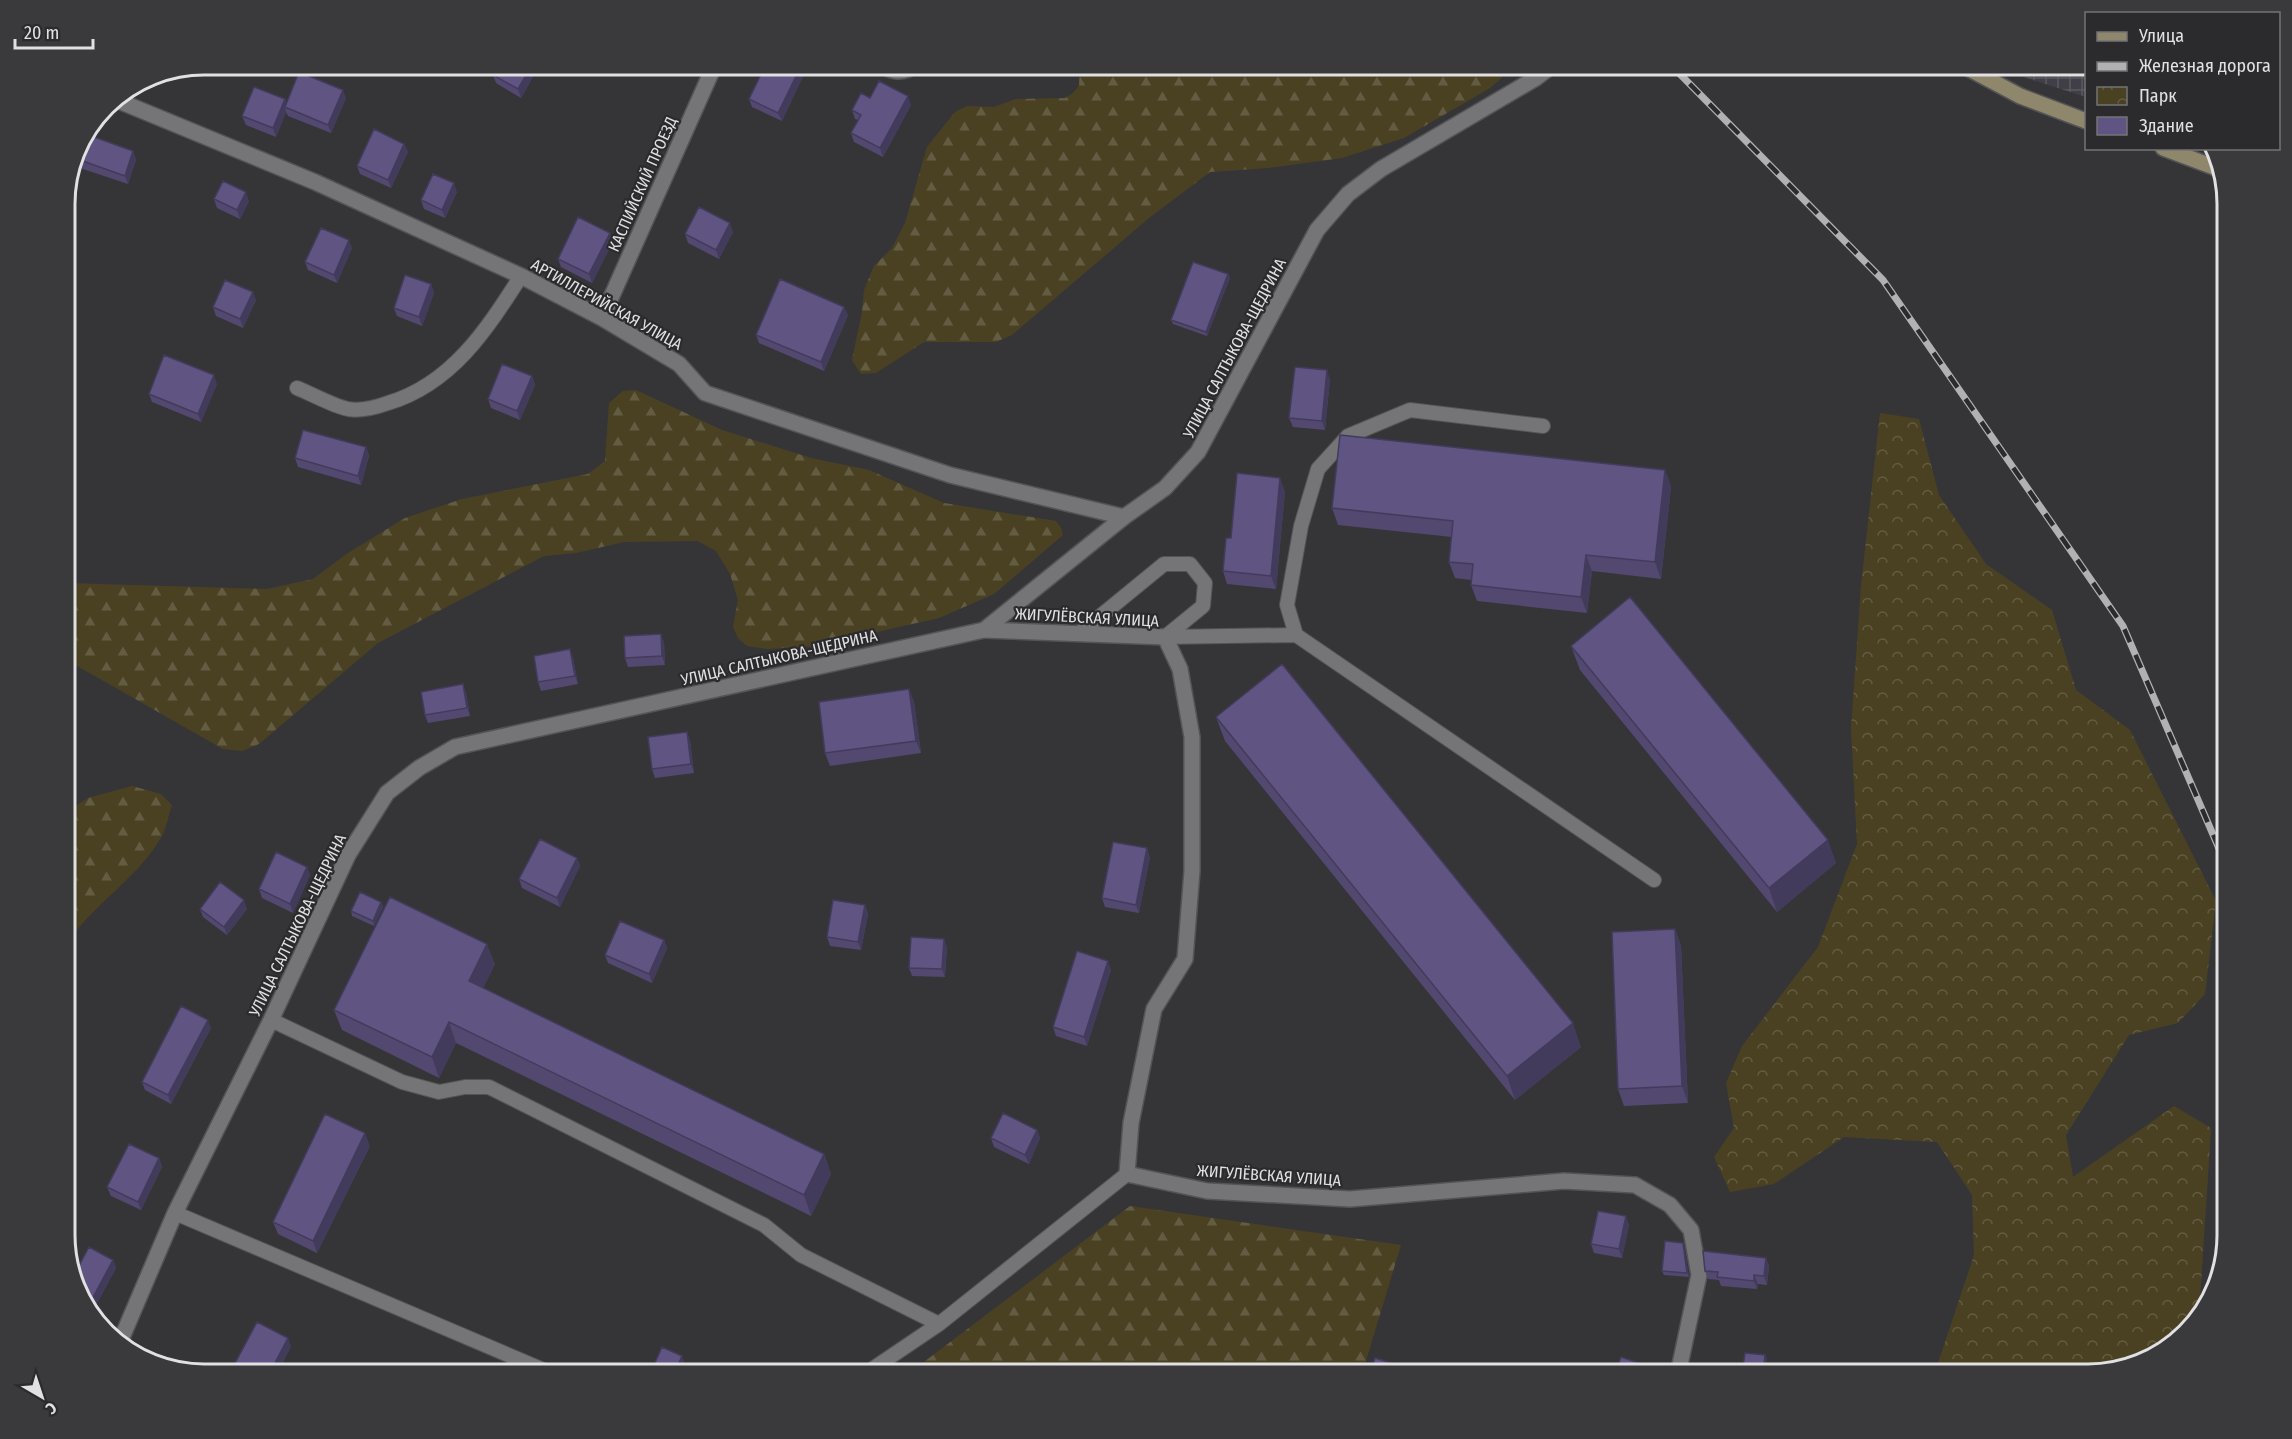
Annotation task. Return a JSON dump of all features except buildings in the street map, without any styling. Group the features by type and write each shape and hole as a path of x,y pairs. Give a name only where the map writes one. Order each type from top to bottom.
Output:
{"main road":[{"path":"1981,75 2020,96 2085,121"},
{"path":"2168,150 2211,166"}],"street":[{"name":"КАСПИЙСКИЙ ПРОЕЗД","path":"602,318 710,75"},
{"name":"УЛИЦА САЛТЫКОВА-ЩЕДРИНА","path":"123,1335 176,1213 272,1020 348,855 387,793 419,768 455,747 984,630 1124,517 1165,488 1198,452 1317,230 1348,194 1381,169 1540,75"},
{"name":"АРТИЛЛЕРИЙСКАЯ УЛИЦА","path":"124,103 315,182 520,276 602,318 680,364 705,393 950,475 1124,517"},
{"name":"ЖИГУЛЁВСКАЯ УЛИЦА","path":"984,630 1165,637 1180,669 1192,737 1192,871 1185,959 1154,1009 1131,1122 1127,1174 1207,1191 1350,1199 1564,1181 1635,1185 1670,1204 1691,1230 1699,1275 1680,1364"}],"lane":[{"path":"297,388 348,409 378,406 410,397 452,367 489,326 520,276"},
{"path":"1296,635 1287,605 1301,526 1318,469 1348,436 1410,410 1543,426"},
{"path":"1081,632 1164,564 1190,564 1205,583 1203,606 1165,637"},
{"path":"1165,637 1296,635 1654,880"},
{"path":"272,1020 402,1082 439,1092 465,1087 489,1087 765,1225 801,1255 939,1324"},
{"path":"880,1364 939,1324 1127,1174"},
{"path":"176,1213 530,1364"}],"shaded area":[{"path":"2017,75 2085,75 2085,97"}],"green space":[{"path":"1080,75 1505,75 1490,88 1404,138 1342,158 1269,168 1210,172 1149,218 1012,335 996,342 924,342 876,373 861,374 852,360 864,290 874,266 892,248 905,223 927,147 955,112 967,106 994,107 1016,99 1065,98 1079,86"},
{"path":"636,390 722,430 811,458 869,470 944,503 1056,521 1063,535 994,594 939,618 814,646 768,649 747,646 738,638 733,627 738,600 730,574 716,551 698,541 624,542 576,553 544,556 378,643 259,744 242,751 223,749 75,665 75,583 267,589 313,579 348,553 405,518 462,499 588,474 605,461 609,403 623,391"},
{"path":"1880,413 1919,419 1939,495 1986,564 2052,610 2076,690 2130,730 2216,901 2205,994 2178,1023 2129,1035 2066,1135 2073,1177 2174,1106 2211,1128 2200,1300 2190,1314 2167,1337 2153,1347 2121,1360 2088,1364 1938,1364 1974,1255 1972,1195 1937,1142 1844,1137 1774,1184 1730,1192 1714,1157 1734,1128 1726,1083 1742,1046 1818,947 1857,844 1851,728 1861,586"},
{"path":"132,786 161,794 172,805 163,833 149,855 75,932 75,806 88,798"},
{"path":"1130,1206 1401,1245 1365,1364 921,1364"}],"railway":[{"path":"1681,75 1883,280 2123,626 2217,844"}]}
